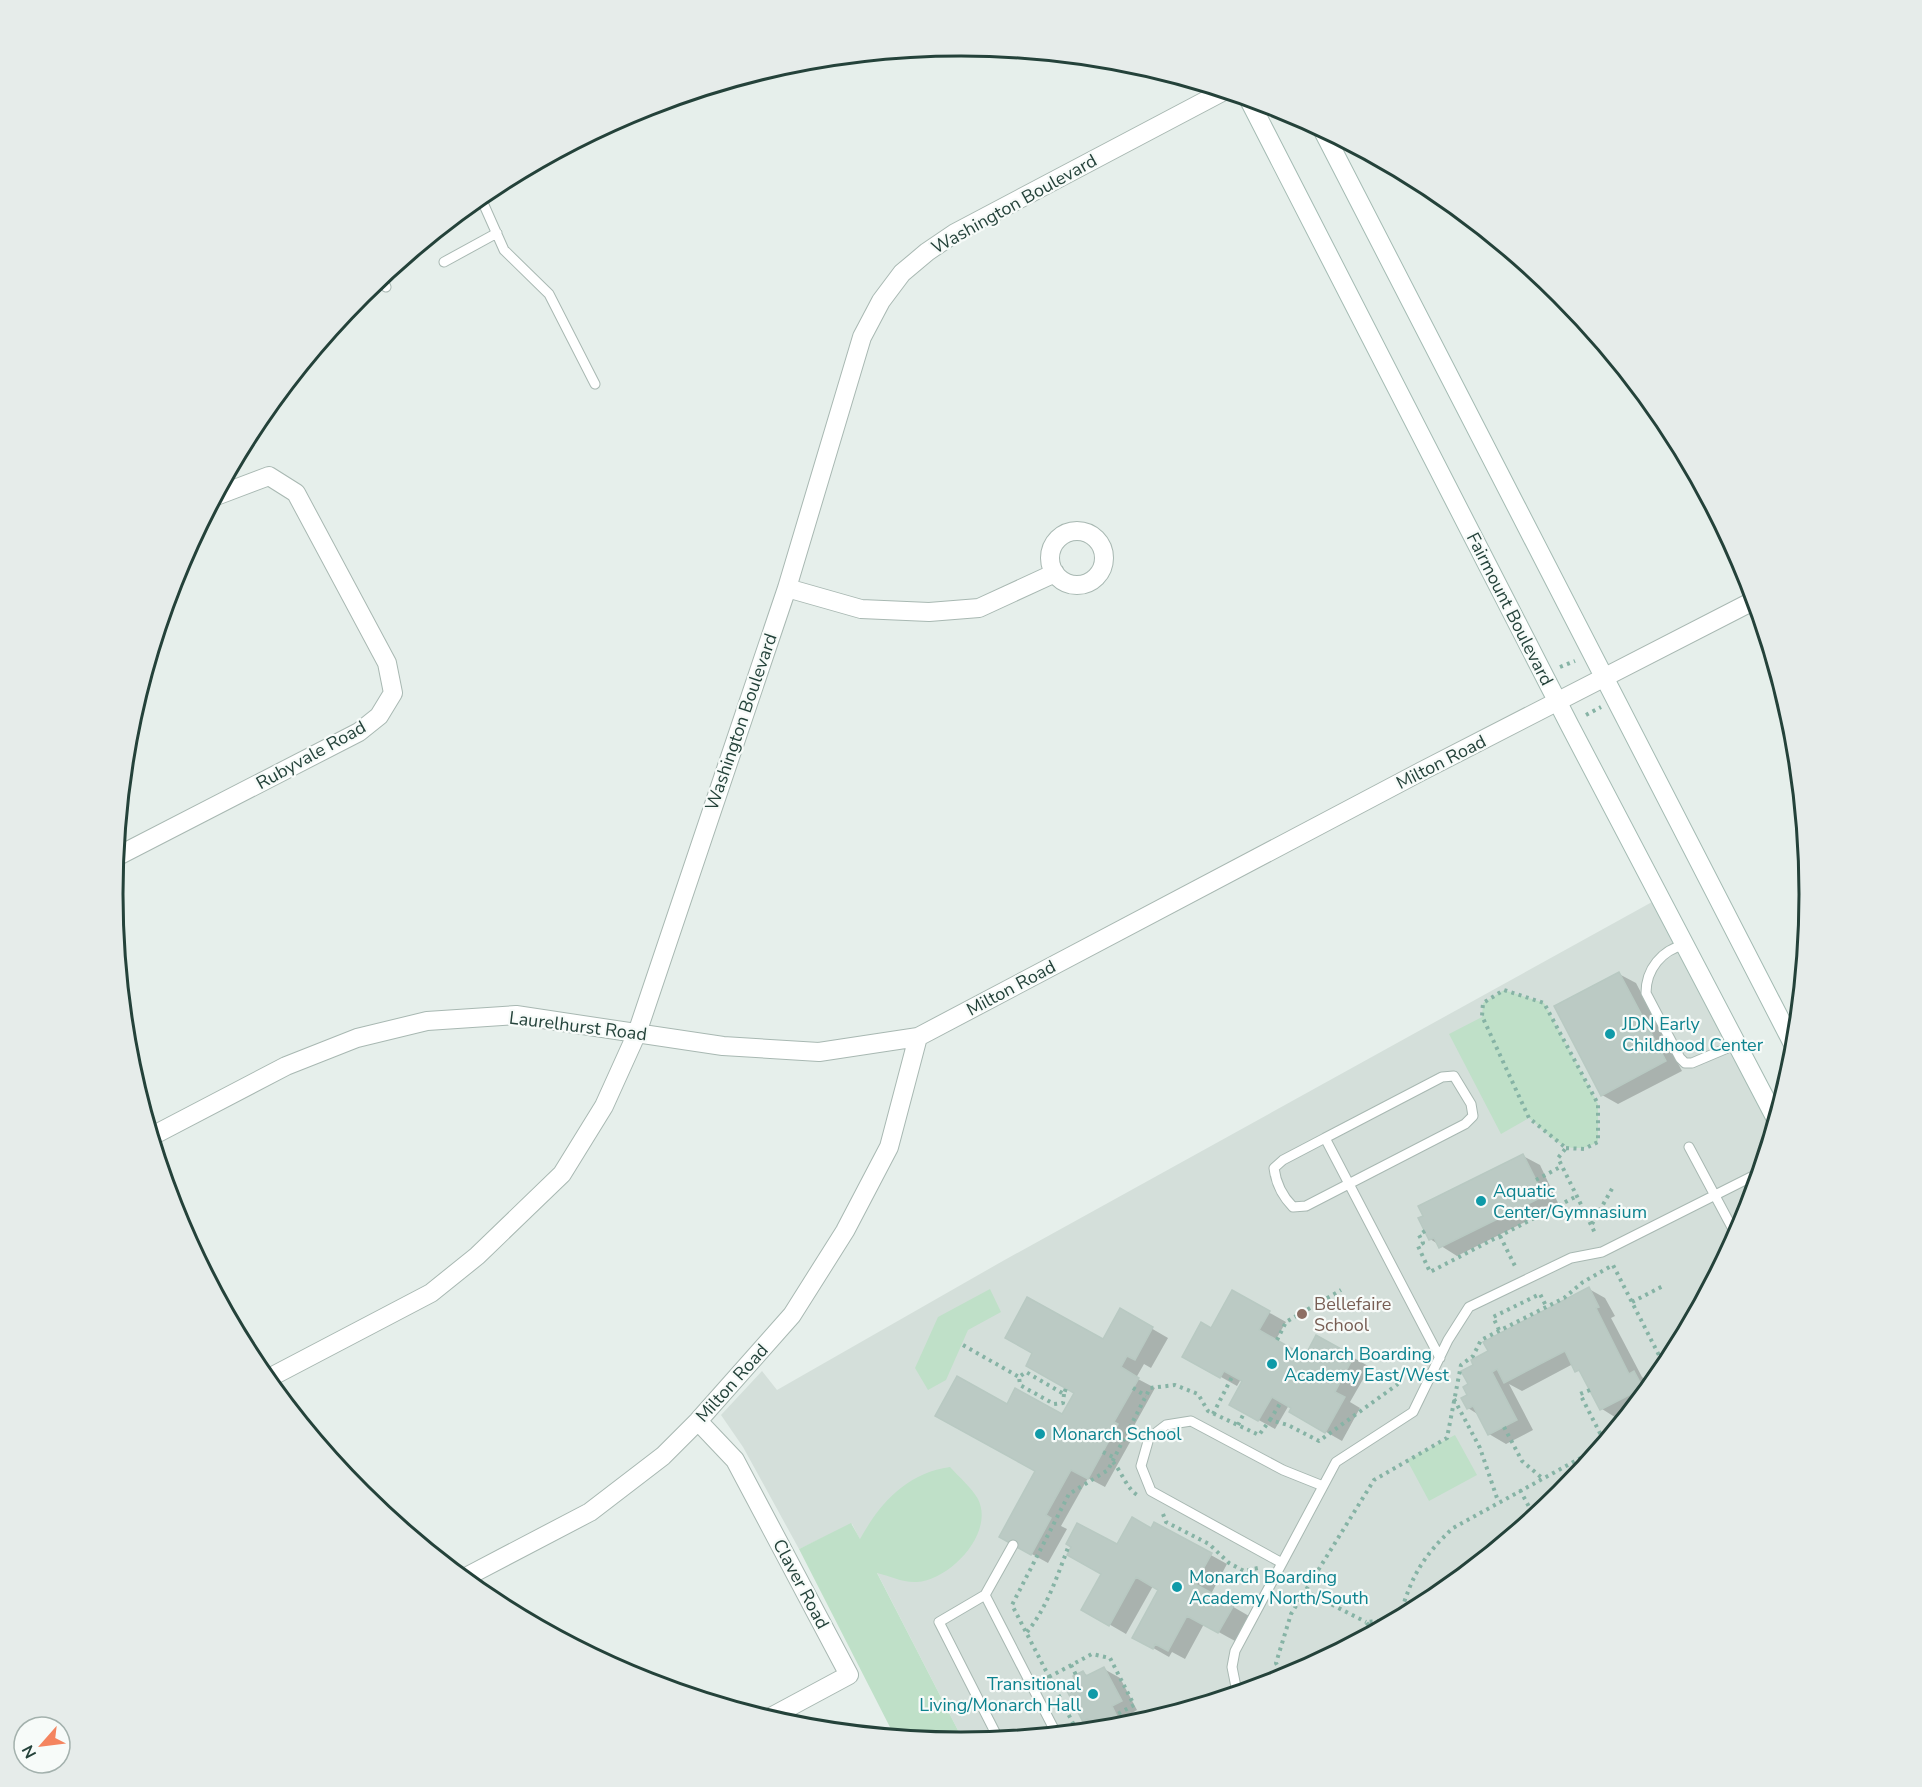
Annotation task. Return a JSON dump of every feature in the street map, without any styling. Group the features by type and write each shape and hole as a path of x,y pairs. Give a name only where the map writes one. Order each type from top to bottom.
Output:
{"street":[{"name":"Washington Boulevard","path":"275,1374 431,1293 477,1257 528,1210 562,1174 604,1106 637,1033 787,588 862,337 881,301 902,273 955,233 1215,96"},
{"name":"Fairmount Boulevard","path":"1253,109 1558,703 1771,1108"},
{"path":"1328,140 1787,1032"},
{"name":"Rubyvale Road","path":"125,853 359,732 380,716 393,693 387,663 296,493 269,476 225,493"},
{"path":"787,588 861,609 929,612 979,609 1055,573"},
{"name":"Milton Road","path":"472,1574 590,1512 663,1456 698,1421 792,1315 845,1231 890,1147 918,1036 1422,771 1747,604"},
{"name":"Laurelhurst Road","path":"158,1133 286,1066 357,1038 427,1021 516,1015 723,1046 819,1052 918,1036"},
{"name":"Claver Road","path":"698,1421 735,1460 849,1675 781,1711"}],"lane":[{"path":"484,205 504,250 549,294 595,384"},
{"path":"444,262 497,233"},
{"path":"1684,945 1670,948 1657,961 1646,984 1646,993 1680,1058 1685,1063 1692,1063 1737,1044"},
{"path":"1454,1076 1471,1104 1473,1116 1465,1124 1306,1206 1293,1207 1285,1199 1275,1181 1274,1168 1283,1160 1325,1138 1442,1077 1454,1076"},
{"path":"1325,1138 1440,1358"},
{"path":"1689,1147 1730,1224"},
{"path":"1236,1685 1232,1667 1235,1651 1336,1462 1413,1412 1458,1322 1469,1307 1483,1298 1570,1258 1602,1252 1749,1178"},
{"path":"1282,1563 1151,1491 1141,1466 1149,1438 1166,1425 1191,1421 1283,1470 1323,1486"},
{"path":"994,1731 939,1622 985,1595 1013,1545"},
{"path":"985,1595 1052,1726"}],"path":[{"path":"1559,667 1580,659"},
{"path":"1586,715 1604,705"},
{"path":"1504,990 1544,1003 1598,1104 1598,1142 1584,1149 1566,1148 1529,1118 1482,1016 1483,1003 1504,990"},
{"path":"1566,1148 1558,1158 1596,1235"},
{"path":"1536,1180 1562,1166"},
{"path":"1591,1224 1613,1187"},
{"path":"1425,1232 1419,1235 1423,1244 1418,1246 1430,1272 1577,1196"},
{"path":"1500,1236 1515,1266"},
{"path":"1279,1669 1276,1663 1291,1614 1374,1480 1447,1438 1461,1365 1473,1356 1481,1340 1564,1298 1583,1282 1613,1266 1660,1356"},
{"path":"1632,1302 1663,1286"},
{"path":"1277,1340 1286,1322 1341,1290"},
{"path":"1499,1330 1494,1317 1540,1294 1546,1306"},
{"path":"963,1346 1019,1377"},
{"path":"1026,1372 1065,1391 1063,1403 1054,1404 1020,1385 1019,1377 1026,1372"},
{"path":"1213,1414 1233,1375"},
{"path":"1133,1388 1146,1396"},
{"path":"1590,1390 1580,1394 1601,1434"},
{"path":"1454,1398 1480,1448 1498,1501"},
{"path":"1270,1420 1281,1402"},
{"path":"1238,1425 1244,1413"},
{"path":"1504,1427 1522,1461 1542,1478"},
{"path":"1103,1452 1115,1458"},
{"path":"1404,1604 1414,1572 1433,1546 1453,1528 1498,1501 1579,1459"},
{"path":"1520,1490 1530,1509"},
{"path":"1027,1632 1034,1623 1059,1573 1069,1545"},
{"path":"1305,1591 1369,1625"},
{"path":"1366,1622 1376,1621"},
{"path":"1049,1677 1092,1654 1110,1658 1134,1705 1116,1715"},
{"path":"1071,1665 1076,1675"}],"shaded area":[{"name":"Bellefaire School","path":"1652,902 1767,1121 1755,1163 1713,1264 1687,1313 1658,1359 1626,1404 1554,1486 1514,1524 1471,1558 1427,1590 1332,1645 1282,1668 1230,1687 1178,1703 1070,1724 1016,1730 959,1732 852,1524 799,1549 743,1447 721,1415 762,1371 777,1390 1001,1262"}],"green space":[{"path":"1504,990 1544,1003 1598,1104 1598,1142 1587,1147 1568,1147 1560,1144 1529,1118 1501,1134 1449,1034 1482,1017 1483,1003"},
{"path":"990,1289 1001,1312 968,1330 946,1380 928,1390 915,1368 938,1317"},
{"path":"1455,1435 1477,1475 1429,1501 1407,1460"},
{"path":"950,1467 978,1499 982,1512 975,1540 955,1564 930,1579 917,1582 907,1581 877,1573 959,1732 891,1728 799,1549 851,1523 860,1539 876,1513 896,1492 908,1483 935,1470"}],"building":[{"name":"JDN Early Childhood Center","path":"1619,972 1666,1061 1601,1096 1554,1006"},
{"name":"Aquatic Center/Gymnasium","path":"1523,1154 1544,1196 1439,1248 1434,1238 1429,1240 1418,1218 1423,1216 1418,1206"},
{"path":"1589,1287 1599,1307 1596,1308 1629,1374 1634,1371 1641,1383 1634,1393 1600,1410 1579,1370 1575,1372 1565,1351 1504,1383 1497,1369 1492,1372 1517,1420 1488,1435 1473,1406 1467,1409 1461,1398 1467,1395 1463,1387 1468,1384 1461,1371 1473,1365 1471,1360 1488,1351 1483,1342"},
{"name":"Monarch Boarding Academy East/West","path":"1232,1290 1270,1311 1259,1330 1305,1356 1316,1335 1354,1356 1335,1392 1345,1397 1325,1433 1289,1412 1291,1408 1272,1397 1258,1421 1229,1405 1242,1381 1224,1371 1220,1378 1182,1357 1201,1322 1211,1328"},
{"name":"Monarch School","path":"1027,1297 1103,1339 1120,1308 1153,1327 1135,1360 1127,1356 1121,1367 1139,1378 1114,1422 1118,1424 1088,1479 1071,1470 1046,1515 1051,1518 1031,1555 999,1537 1035,1471 935,1416 957,1376 1007,1404 1015,1388 1062,1414 1074,1393 1026,1366 1032,1353 1005,1338"},
{"name":"Monarch Boarding Academy North/South","path":"1132,1517 1151,1528 1154,1522 1212,1553 1195,1584 1234,1605 1218,1633 1187,1616 1168,1651 1155,1644 1153,1649 1132,1638 1158,1590 1136,1577 1109,1626 1081,1610 1101,1574 1067,1555 1071,1547 1066,1544 1077,1523 1117,1544"},
{"name":"Transitional Living/Monarch Hall","path":"1104,1667 1122,1701 1112,1706 1117,1716 1088,1721 1087,1719 1083,1722 1065,1687 1076,1682 1073,1676 1083,1671 1086,1676"}],"place":[{"name":"JDN Early Childhood Center","path":"1610,1034"},
{"name":"Aquatic Center/Gymnasium","path":"1481,1201"},
{"name":"Bellefaire School","path":"1302,1314"},
{"name":"Monarch Boarding Academy East/West","path":"1272,1364"},
{"name":"Monarch School","path":"1040,1434"},
{"name":"Monarch Boarding Academy North/South","path":"1177,1587"},
{"name":"Transitional Living/Monarch Hall","path":"1093,1694"}]}
